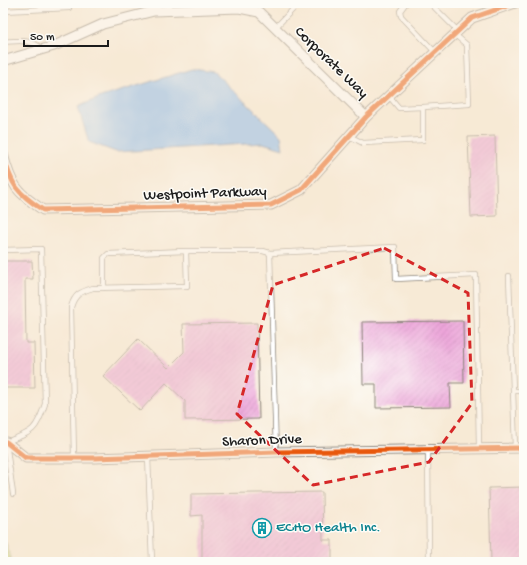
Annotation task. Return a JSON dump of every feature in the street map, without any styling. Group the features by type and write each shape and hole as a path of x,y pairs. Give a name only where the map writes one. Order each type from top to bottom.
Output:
{"street":[{"name":"Westpoint Parkway","path":"3,154 14,186 25,198 43,210 271,205 301,190 366,117 455,32 472,18 508,4"},
{"name":"Corporate Way","path":"3,61 43,50 103,24 154,10 239,8 259,12 366,117"},
{"name":"Sharon Drive","path":"4,441 26,458 519,448"}],"lane":[{"path":"275,28 299,3"},
{"path":"406,3 400,11 401,16 435,52"},
{"path":"388,96 399,108 469,104 467,44 430,3"},
{"path":"3,11 69,8"},
{"path":"3,42 26,41 38,45 43,50"},
{"path":"349,136 363,143 423,140 423,107"},
{"path":"104,288 104,258 108,254 186,251 262,251 270,253 395,247 396,279 476,275 479,448"},
{"path":"3,250 41,249 45,404 41,416 32,432 4,441 14,494"},
{"path":"74,458 71,307 74,298 80,292 104,288 187,286 186,251"},
{"path":"270,253 276,452"},
{"path":"509,276 513,391 519,448"},
{"path":"513,391 524,391"},
{"path":"428,449 429,562"},
{"path":"148,456 152,562"}],"highlighted area":[{"path":"384,248 468,293 472,403 429,462 313,485 237,414 273,285"}],"green space":[{"path":"3,535 12,562 3,562"}],"water":[{"path":"192,69 214,72 281,136 283,149 263,143 116,152 89,142 78,107 101,97"}],"building":[{"path":"495,136 497,216 471,217 468,137"},
{"path":"3,261 32,261 33,279 25,279 26,343 34,343 35,388 3,388"},
{"path":"463,321 464,383 450,383 451,407 376,408 376,384 363,384 362,322"},
{"path":"257,323 259,419 185,420 185,401 166,383 140,411 103,376 138,339 168,368 184,352 183,324"},
{"path":"524,487 524,562 491,562 489,488"},
{"name":"ECHO Health Inc.","path":"322,492 323,540 332,540 332,562 202,562 202,515 191,516 191,494"}],"cycle path":[{"path":"3,154 12,181 16,187 21,193 43,210 271,205 301,190 366,117 472,18 515,3"},
{"path":"6,442 26,458 94,458 276,452 524,448"}],"place":[{"name":"ECHO Health Inc.","path":"262,528"}]}
